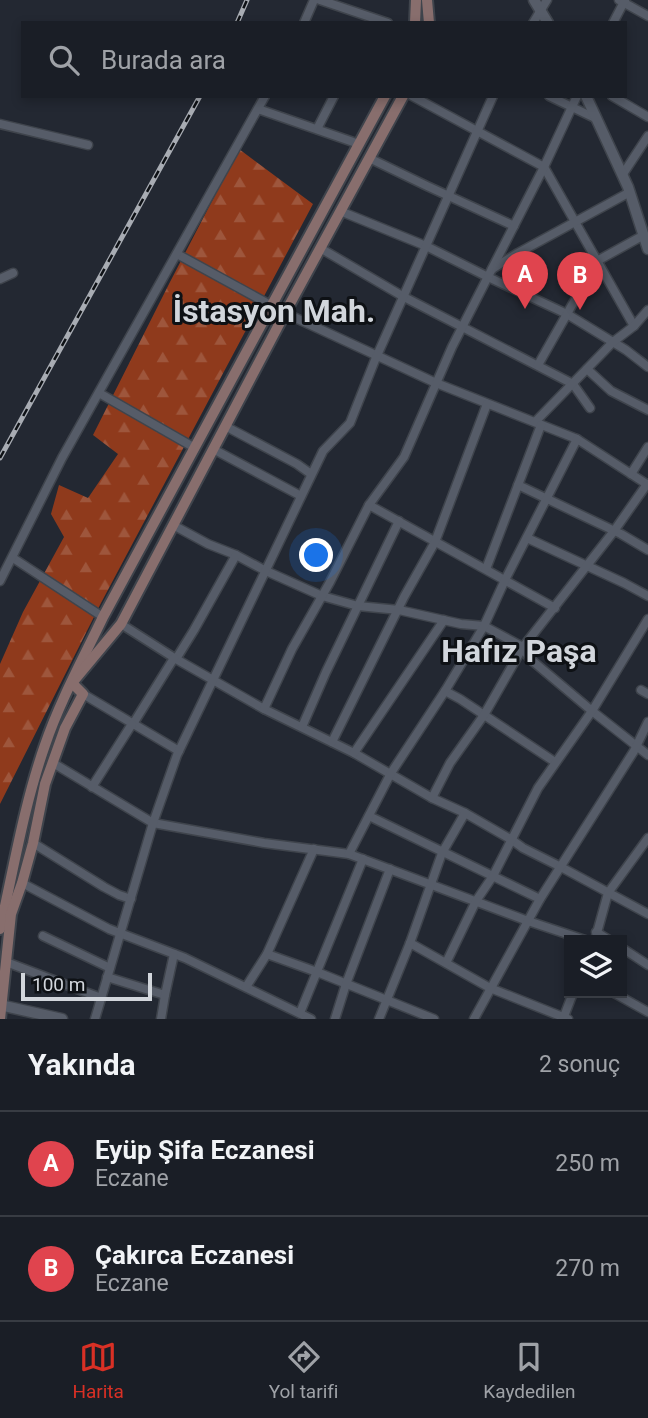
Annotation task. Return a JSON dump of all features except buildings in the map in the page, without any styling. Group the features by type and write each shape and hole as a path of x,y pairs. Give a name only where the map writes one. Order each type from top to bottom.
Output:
{"main road":[{"path":"415,21 416,0"},
{"path":"427,0 429,21"},
{"path":"0,929 28,799 45,744 67,691 103,617 384,98"},
{"path":"0,1019 5,1005 11,914 33,842 45,783 65,728 83,694 72,683 121,624 402,98"}],"street":[{"path":"305,21 314,0"},
{"path":"320,0 380,21"},
{"path":"534,0 547,21"},
{"path":"534,21 547,0"},
{"path":"614,21 623,1 648,16"},
{"path":"0,581 62,458 264,98"},
{"path":"317,129 333,98"},
{"path":"416,98 544,167 634,326"},
{"path":"95,1019 153,823 179,751 311,474 323,451 350,423 377,355 493,98"},
{"path":"553,98 598,119"},
{"path":"264,709 292,649 369,505 404,457 462,327 576,98"},
{"path":"587,98 623,174 648,248"},
{"path":"615,98 648,117"},
{"path":"258,109 359,144"},
{"path":"0,124 88,145"},
{"path":"623,174 648,136"},
{"path":"369,158 514,226"},
{"path":"489,273 518,253 630,192"},
{"path":"340,211 489,273 567,314 648,367"},
{"path":"538,365 597,261 643,235"},
{"path":"320,248 404,297 573,384 590,408"},
{"path":"177,254 285,313 436,383 577,439 648,485 523,647 484,715 450,763 432,798"},
{"path":"0,279 13,273"},
{"path":"486,569 538,424 612,342 634,326 648,310"},
{"path":"587,369 611,391 648,410"},
{"path":"99,393 195,448"},
{"path":"332,742 404,597 435,542 487,404"},
{"path":"225,426 311,474"},
{"path":"349,854 391,773 446,691 484,625 577,439"},
{"path":"631,474 648,447"},
{"path":"213,449 301,496"},
{"path":"518,485 648,550"},
{"path":"369,505 555,608"},
{"path":"302,727 399,521"},
{"path":"173,525 322,596 358,606 399,610 461,624 484,625 523,647 529,658 648,755"},
{"path":"527,538 648,596"},
{"path":"92,787 194,630 236,555"},
{"path":"13,558 103,617"},
{"path":"446,963 476,901 493,876 538,788 592,711 648,619"},
{"path":"354,752 444,620"},
{"path":"121,624 175,659 264,709 354,752 432,798 465,813 523,848 648,914"},
{"path":"446,691 555,762"},
{"path":"83,694 179,751"},
{"path":"474,1019 559,866 634,751 648,722"},
{"path":"53,763 153,823 264,843 349,854 570,935"},
{"path":"379,1019 442,853 465,813"},
{"path":"369,816 540,899"},
{"path":"595,935 608,893 648,838"},
{"path":"33,842 104,887 131,899"},
{"path":"246,987 267,954 314,849"},
{"path":"300,1013 363,859"},
{"path":"335,1019 390,869"},
{"path":"22,883 120,934 174,954 312,1019"},
{"path":"43,936 108,972 164,995"},
{"path":"410,943 490,988 565,1018 571,998"},
{"path":"627,951 648,965"},
{"path":"161,1019 174,954"},
{"path":"267,954 433,1019"},
{"path":"6,962 101,998"},
{"path":"623,998 648,1012"},
{"path":"5,1005 12,1019"},
{"path":"5,1005 62,1019"}],"green space":[{"path":"239,149 313,204 101,603 0,804 0,664 23,612 64,537 51,514 59,485 88,498 118,454 93,435"}],"railway":[{"path":"238,21 247,0"},
{"path":"0,458 199,98"}],"place":[{"name":"Eyüp Şifa Eczanesi","path":"525,309"},
{"name":"Çakırca Eczanesi","path":"580,310"}],"district":[{"name":"İstasyon Mah.","path":"274,311"},
{"name":"Hafız Paşa","path":"519,651"}]}
